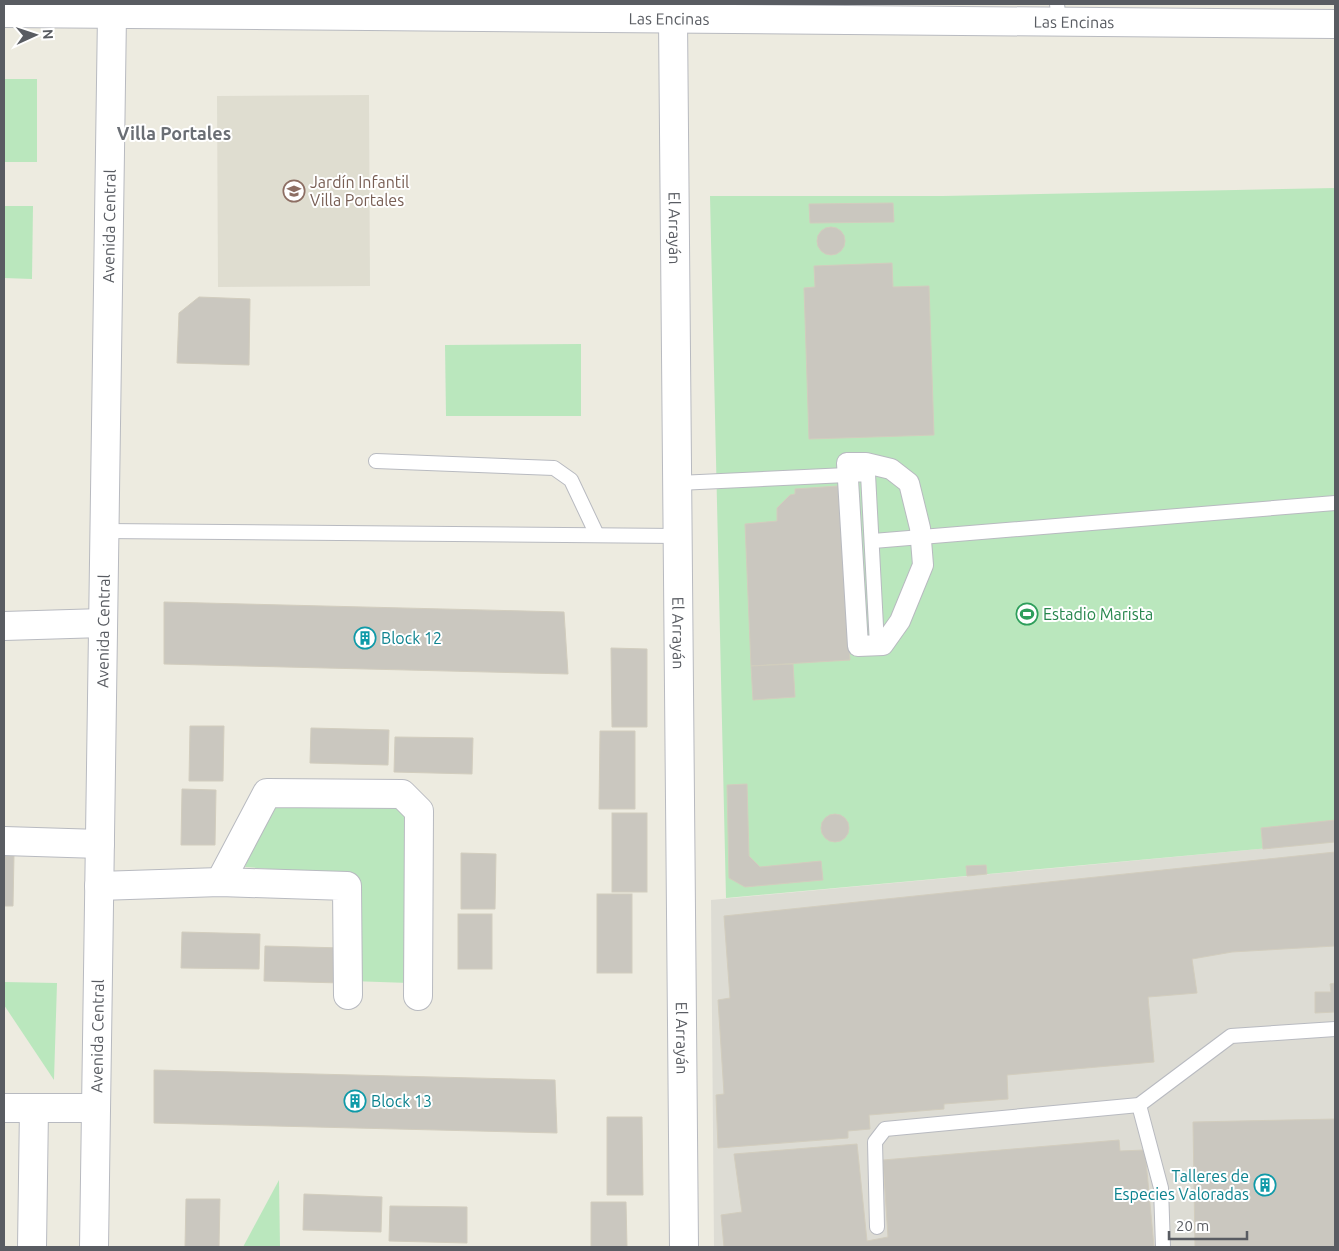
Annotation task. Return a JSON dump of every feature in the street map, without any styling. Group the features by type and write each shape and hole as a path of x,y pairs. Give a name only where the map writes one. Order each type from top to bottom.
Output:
{"street":[{"name":"Las Encinas","path":"4,13 112,14 174,9 310,10 674,19 1058,13 1335,24"},
{"name":"Avenida Central","path":"94,1247 112,14"},
{"name":"El Arrayán","path":"674,19 684,1247"},
{"path":"846,463 866,463 891,469 909,483 921,537 923,565 912,596 900,621 883,645 858,646 846,463"},
{"path":"4,626 103,623"},
{"path":"220,882 267,793 402,794 420,811 418,996"},
{"path":"4,841 100,844"},
{"path":"99,886 220,882 347,886 348,995"},
{"path":"4,1108 96,1108"},
{"path":"32,1247 34,1108"}],"lane":[{"path":"376,462 554,468 571,480 597,535"},
{"path":"678,484 868,474 877,645"},
{"path":"873,541 1335,503"},
{"path":"104,530 678,536"},
{"path":"878,1227 875,1142 885,1129 1139,1105 1231,1036 1335,1029"},
{"path":"1139,1105 1161,1188 1163,1247"}],"shaded area":[{"name":"Jardín Infantil Villa Portales","path":"369,95 370,286 218,287 217,96"},
{"path":"1335,842 1335,1247 714,1247 711,900"}],"green space":[{"path":"4,79 37,79 37,162 4,162"},
{"name":"Estadio Marista","path":"1335,188 1335,842 726,898 710,196 943,196"},
{"path":"4,206 33,206 32,279 4,278"},
{"path":"581,344 581,416 446,416 445,345"},
{"path":"394,800 410,819 409,983 351,981 351,875 245,867 272,803"},
{"path":"4,982 57,983 54,1080 4,1005"},
{"path":"279,1180 280,1247 243,1247"}],"building":[{"path":"893,203 894,222 810,223 809,204"},
{"path":"831,227 841,231 845,241 841,251 831,255 821,251 817,241 821,231"},
{"path":"892,263 893,287 929,286 934,435 809,439 804,288 815,287 814,266"},
{"path":"199,297 250,299 249,365 177,363 179,313"},
{"path":"838,486 850,660 751,666 745,524 777,521 777,508 790,495 795,494 795,489"},
{"name":"Block 12","path":"164,602 564,612 568,674 164,664"},
{"path":"611,648 647,649 647,727 612,727"},
{"path":"793,664 795,697 753,700 751,666"},
{"path":"190,726 224,726 223,781 189,781"},
{"path":"311,728 389,730 388,765 310,763"},
{"path":"600,731 635,731 635,809 599,809"},
{"path":"395,737 473,738 472,774 394,772"},
{"path":"747,784 749,856 760,867 821,861 823,880 745,887 729,878 727,785"},
{"path":"182,789 216,790 215,845 181,845"},
{"path":"612,813 647,813 647,892 612,892"},
{"path":"835,814 845,818 849,828 845,838 835,842 825,838 821,828 825,818"},
{"path":"1335,820 1335,842 1263,849 1261,828"},
{"path":"1335,852 1335,946 1232,952 1192,959 1197,993 1148,997 1154,1062 1007,1075 1008,1099 944,1104 944,1109 869,1115 870,1129 848,1131 848,1138 718,1148 716,1095 724,1094 718,1000 730,998 724,916"},
{"path":"461,853 496,854 495,909 461,909"},
{"path":"4,854 14,854 13,906 4,906"},
{"path":"986,865 987,874 967,876 966,866"},
{"path":"597,894 632,894 632,973 597,973"},
{"path":"458,914 492,914 492,969 458,969"},
{"path":"182,932 260,934 259,969 181,968"},
{"path":"265,946 344,948 342,983 264,981"},
{"path":"1335,983 1335,1012 1315,1013 1315,992 1331,992 1330,984"},
{"name":"Block 13","path":"154,1070 555,1080 557,1133 154,1123"},
{"path":"607,1117 642,1117 643,1195 607,1195"},
{"name":"Talleres de Especies Valoradas","path":"1335,1119 1335,1247 1195,1247 1193,1122"},
{"path":"1119,1140 1120,1151 1145,1150 1154,1247 724,1247 721,1215 742,1212 734,1154 857,1144 867,1241 888,1237 883,1160"},
{"path":"304,1194 382,1197 381,1232 303,1230"},
{"path":"186,1199 220,1199 219,1247 185,1247"},
{"path":"591,1202 626,1202 627,1247 591,1247"},
{"path":"390,1206 467,1207 467,1243 389,1241"}],"place":[{"name":"Jardín Infantil Villa Portales","path":"294,191"},
{"name":"Estadio Marista","path":"1027,614"},
{"name":"Block 12","path":"365,638"},
{"name":"Block 13","path":"355,1101"},
{"name":"Talleres de Especies Valoradas","path":"1265,1185"}],"district":[{"name":"Villa Portales","path":"174,134"}]}
